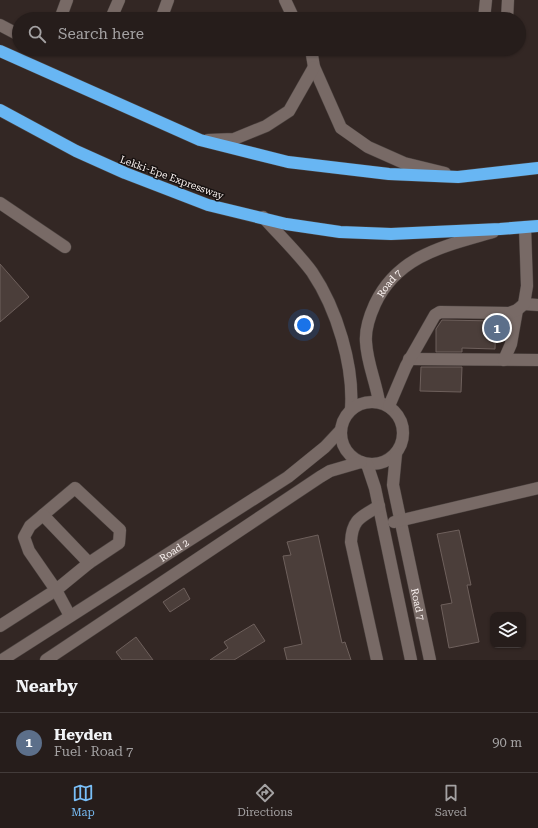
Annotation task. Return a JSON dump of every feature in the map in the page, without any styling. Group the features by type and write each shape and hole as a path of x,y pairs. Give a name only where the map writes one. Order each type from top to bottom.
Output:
{"highway":[{"path":"0,51 200,140 288,162 389,174 458,177 538,168"},
{"name":"Lekki-Epe Expressway","path":"0,110 76,151 125,173 208,205 263,217 286,224 340,232 391,234 538,226"}],"street":[{"path":"63,12 67,0"},
{"path":"114,12 119,0"},
{"path":"164,12 168,0"},
{"path":"285,0 291,12"},
{"path":"485,12 486,0"},
{"path":"507,12 508,0"},
{"path":"0,25 12,31"},
{"path":"313,56 314,67 341,128 368,147 404,164 458,177"},
{"path":"200,140 234,139 266,126 289,111 314,67"},
{"path":"0,203 65,247"},
{"path":"263,217 312,272 327,299 338,327 346,358 352,389 351,409"},
{"path":"504,360 512,344 527,286 525,227"},
{"name":"Road 7","path":"384,404 376,384 365,342 370,316 380,295 393,276 413,260 436,248 500,229"},
{"path":"384,404 429,323 435,315 440,312 483,314 509,313 521,307 538,304"},
{"path":"409,359 538,360"},
{"path":"368,402 384,404 396,414 402,423 403,434 401,444 396,454 381,463 364,463 352,458 342,441 340,431 345,416 351,409 358,405 368,402"},
{"name":"Road 2","path":"2,660 288,477 325,448 340,431"},
{"name":"Road 7","path":"396,454 393,485 430,660"},
{"name":"Road 7","path":"364,463 379,506 412,660"},
{"name":"Road 2","path":"46,660 320,477 330,471 364,463"},
{"path":"0,626 56,590 89,563 119,543 120,530 75,488 30,526 24,537 29,551 56,590 70,616"},
{"path":"383,524 538,488"},
{"path":"377,660 351,542 353,525 356,520 379,506"},
{"path":"43,515 89,563"}],"building":[{"path":"0,264 29,297 0,322"},
{"path":"442,320 496,321 495,349 462,348 462,352 436,352 436,329"},
{"path":"421,367 462,367 461,392 420,391"},
{"path":"459,530 471,585 467,585 479,642 449,648 441,605 452,603 437,534"},
{"path":"318,535 342,643 345,642 351,660 287,660 284,648 302,644 283,556 291,555 287,542"},
{"path":"184,588 190,599 170,612 163,602"},
{"path":"254,624 265,641 234,660 210,660 228,648 224,642"},
{"path":"136,637 153,660 122,660 116,652"}],"place":[{"name":"Heyden","path":"497,328"}]}
